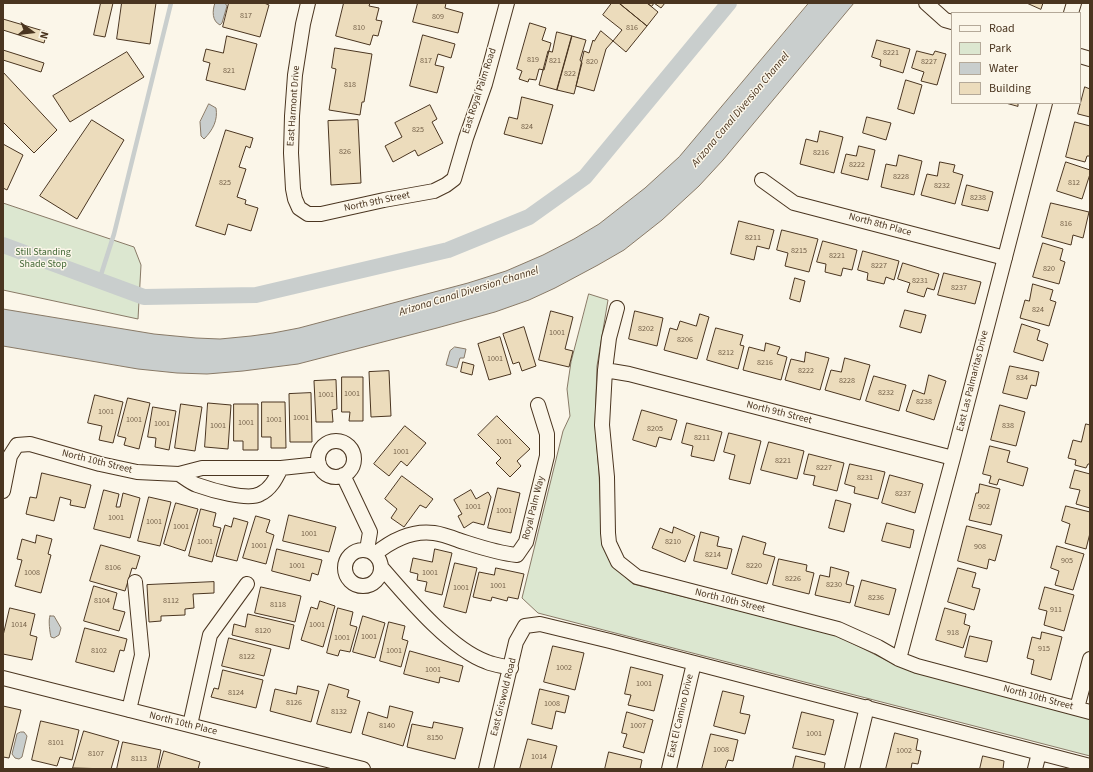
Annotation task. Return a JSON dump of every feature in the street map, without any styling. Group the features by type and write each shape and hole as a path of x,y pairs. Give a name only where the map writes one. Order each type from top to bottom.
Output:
{"street":[{"name":"East Harmont Drive","path":"299,208 293,189 291,153 292,116 295,75 308,3"},
{"name":"East Royal Palm Road","path":"454,179 484,84 507,3"},
{"path":"926,3 945,20 951,22"},
{"name":"East Las Palmaritas Drive","path":"899,659 1045,104"},
{"name":"North 9th Street","path":"299,208 308,214 321,214 434,191 454,179"},
{"name":"North 8th Place","path":"762,180 794,203 1005,258"},
{"name":"North 10th Street","path":"617,308 609,338 605,370 602,425 608,533 609,543 618,562 636,578 838,629 878,647 899,659 917,666 1083,710"},
{"name":"North 9th Street","path":"605,370 629,374 953,458"},
{"name":"Royal Palm Way","path":"374,557 388,544 420,532 435,533 500,554 517,555 526,542 547,456 547,434 538,405"},
{"path":"336,441 346,444 353,452 353,463 348,472 343,475 333,477 328,475 319,464 319,453 326,444 336,441"},
{"name":"North 10th Street","path":"3,491 10,456 17,445 30,444 100,464 137,472 179,474 202,468 281,468 319,464"},
{"path":"179,474 196,485 248,497 259,495 268,489 281,468"},
{"path":"343,475 370,532 374,557 407,597 457,645 488,663 511,668"},
{"path":"129,710 142,655 135,582"},
{"path":"190,725 210,635 247,584"},
{"name":"East Griswold Road","path":"486,769 516,642 525,626 540,624 694,662"},
{"path":"1083,710 1090,659"},
{"path":"694,662 1090,766"},
{"name":"East El Camino Drive","path":"669,769 694,662"},
{"name":"North 10th Place","path":"3,678 363,769"},
{"path":"852,769 867,707"},
{"path":"1036,769 1039,753"}],"green space":[{"name":"Still Standing Shade Stop","path":"3,203 134,247 141,265 138,319 3,290"},
{"path":"589,294 608,300 597,366 595,425 599,472 602,545 613,566 633,584 836,635 896,665 1090,716 1090,756 538,613 522,598 563,431 570,416 567,389 571,362"}],"water":[{"path":"215,3 225,3 227,6 220,25 215,21 213,16"},
{"name":"Arizona Canal Diversion Channel","path":"809,3 854,3 723,160 699,186 662,220 624,250 555,288 529,300 495,312 298,364 243,371 207,374 138,369 3,346 3,309 154,334 220,339 273,333 299,328 468,283 506,271 543,255 574,239 599,224 645,188 679,157"},
{"path":"209,104 216,108 216,117 210,132 204,139 201,136 200,122"},
{"path":"455,347 466,349 464,358 460,358 457,368 446,365 450,351"},
{"path":"50,616 54,616 61,628 59,635 54,638 51,637 49,623"},
{"path":"24,732 27,736 22,757 19,759 15,758 12,754 17,734"}],"building":[{"path":"101,3 113,3 105,37 94,35"},
{"path":"122,3 156,3 150,44 117,39"},
{"path":"229,3 264,3 269,5 260,37 223,27"},
{"path":"344,3 370,3 369,6 379,8 376,20 382,21 378,36 373,35 370,45 336,36"},
{"path":"418,3 446,3 445,8 463,13 458,33 413,22"},
{"path":"612,3 619,3 647,26 626,52 613,41 622,30 603,15"},
{"path":"647,3 658,12 647,26 620,4"},
{"path":"647,3 654,3 652,6"},
{"path":"654,3 665,3 661,8"},
{"path":"1027,3 1043,3 1041,9"},
{"path":"3,19 47,32 44,43 3,30"},
{"path":"530,23 546,28 542,40 551,43 544,70 539,69 536,80 529,79 528,82 519,79 522,71 517,69"},
{"path":"601,31 613,41 606,49 594,91 576,86 584,51 589,53 593,40 594,41"},
{"path":"557,32 572,36 557,90 539,85 548,51 552,52"},
{"path":"423,35 455,44 451,58 438,54 435,65 444,67 437,93 410,86"},
{"path":"227,36 257,44 245,90 206,80 210,63 203,61 206,49 223,53"},
{"path":"572,36 586,40 580,60 582,63 574,94 557,90"},
{"path":"877,40 910,49 903,73 880,66 881,60 872,57"},
{"path":"335,48 372,54 364,102 362,102 360,115 329,110 336,69 332,68"},
{"path":"3,50 44,63 41,72 3,60"},
{"path":"917,51 933,55 935,51 946,54 937,85 921,81 924,72 912,68"},
{"path":"127,52 144,77 70,122 53,96"},
{"path":"3,72 57,130 34,153 3,122"},
{"path":"906,80 922,85 914,114 898,109"},
{"path":"1085,87 1090,89 1090,117 1078,114"},
{"path":"522,97 553,105 542,144 504,134 509,117 517,119"},
{"path":"430,105 437,119 432,122 443,143 418,156 415,150 393,162 385,146 402,137 395,123"},
{"path":"867,117 891,123 886,140 863,133"},
{"path":"92,120 124,140 77,219 40,196"},
{"path":"358,120 361,183 331,185 328,121"},
{"path":"1075,122 1090,126 1090,156 1087,156 1085,162 1066,157"},
{"path":"226,130 253,138 250,148 246,146 239,167 246,169 237,197 246,200 245,204 258,208 251,231 228,224 225,235 196,226"},
{"path":"820,131 843,137 834,173 800,164 806,139 817,142"},
{"path":"3,144 23,155 7,190 3,188"},
{"path":"859,146 875,150 868,180 841,173 846,154 856,156"},
{"path":"899,155 922,161 914,195 881,187 886,164 896,166"},
{"path":"940,162 955,165 953,172 963,175 955,204 921,195 927,174 937,176"},
{"path":"1066,162 1090,170 1082,199 1057,191"},
{"path":"967,185 993,192 988,211 962,205"},
{"path":"1051,203 1089,212 1083,238 1073,235 1071,245 1042,237"},
{"path":"739,221 774,230 769,249 757,246 754,260 731,254"},
{"path":"782,230 818,239 809,272 785,266 788,253 777,250"},
{"path":"823,241 857,250 852,270 843,268 841,276 825,272 826,264 817,262"},
{"path":"1043,243 1063,249 1060,260 1065,262 1059,284 1033,277"},
{"path":"863,251 899,261 894,280 886,277 884,284 867,280 868,273 858,270"},
{"path":"903,263 939,274 934,290 927,288 924,297 907,292 910,283 898,279"},
{"path":"944,273 981,282 975,304 938,295"},
{"path":"795,278 805,281 800,302 790,299"},
{"path":"1033,284 1053,290 1050,300 1056,302 1049,326 1020,318 1025,300 1029,301"},
{"path":"905,310 926,315 921,333 900,327"},
{"path":"551,311 573,317 565,349 573,351 569,367 539,360"},
{"path":"635,311 663,318 657,346 629,339"},
{"path":"700,314 709,317 697,359 664,350 670,328 677,330 680,321 696,326"},
{"path":"1022,324 1040,330 1037,340 1048,344 1043,361 1014,352"},
{"path":"524,327 536,366 522,371 519,362 513,364 503,334"},
{"path":"716,328 743,335 740,345 744,346 738,369 707,360"},
{"path":"500,337 511,374 489,380 478,344"},
{"path":"766,343 780,347 777,354 787,357 781,380 743,370 749,347 764,351"},
{"path":"806,352 829,358 820,390 785,380 791,359 804,362"},
{"path":"845,358 870,365 860,400 825,390 831,370 841,372"},
{"path":"463,362 474,365 472,375 461,372"},
{"path":"1010,366 1039,372 1036,386 1031,385 1027,399 1003,393"},
{"path":"389,371 391,416 371,417 369,372"},
{"path":"929,375 946,381 934,420 906,411 913,390 924,394"},
{"path":"874,376 906,385 899,411 866,401"},
{"path":"342,377 363,377 363,421 349,421 350,412 342,412"},
{"path":"336,380 337,409 332,410 333,422 316,422 314,381"},
{"path":"311,393 312,442 290,442 289,394"},
{"path":"95,395 123,402 113,443 99,440 102,426 88,423"},
{"path":"128,398 150,403 139,449 124,445 126,438 118,436"},
{"path":"262,402 285,402 286,448 271,448 271,437 262,437"},
{"path":"208,403 231,405 228,449 205,447"},
{"path":"181,404 202,407 195,451 175,448"},
{"path":"234,404 258,404 258,450 243,450 243,441 234,441"},
{"path":"1000,405 1025,412 1016,446 991,440"},
{"path":"153,407 176,411 169,450 155,447 156,438 148,437"},
{"path":"642,410 677,420 671,440 659,437 656,447 633,440"},
{"path":"497,416 530,449 517,461 521,466 510,477 496,463 501,458 478,435"},
{"path":"687,423 722,432 714,461 691,456 693,446 682,443"},
{"path":"1086,424 1090,425 1090,464 1088,464 1086,468 1075,465 1076,460 1068,458 1073,440 1081,442"},
{"path":"405,426 426,443 407,466 401,461 389,476 374,464"},
{"path":"729,433 761,441 750,484 729,479 735,455 724,452"},
{"path":"769,442 804,451 797,479 761,470"},
{"path":"990,446 1010,451 1007,462 1028,468 1023,486 999,479 997,485 989,483 991,476 983,474"},
{"path":"809,454 844,463 837,491 813,485 815,476 804,474"},
{"path":"850,464 885,472 878,499 854,493 855,487 845,484"},
{"path":"1075,470 1090,474 1090,508 1076,504 1080,490 1070,488"},
{"path":"42,473 91,485 85,508 70,505 71,500 60,497 54,521 26,514 30,497 36,498"},
{"path":"890,475 923,484 915,513 882,503"},
{"path":"402,476 433,499 426,508 420,505 404,527 391,518 397,509 385,499"},
{"path":"980,484 1000,489 991,525 969,520"},
{"path":"498,488 520,493 511,533 488,528"},
{"path":"104,490 119,494 116,507 120,507 123,493 140,498 130,538 94,529"},
{"path":"471,490 476,499 488,492 491,497 484,525 473,522 464,528 458,516 462,514 454,500"},
{"path":"149,497 171,502 160,546 138,541"},
{"path":"836,500 851,504 844,532 829,528"},
{"path":"176,503 198,509 185,551 164,544"},
{"path":"1066,506 1090,512 1090,533 1086,549 1065,543 1070,524 1062,521"},
{"path":"201,509 216,513 213,526 221,528 212,562 189,556"},
{"path":"289,515 336,527 329,552 283,541"},
{"path":"256,516 270,520 266,532 274,535 266,564 243,558"},
{"path":"234,518 248,522 237,561 216,556 225,525 231,527"},
{"path":"887,523 914,530 910,548 882,541"},
{"path":"967,526 1002,535 995,561 989,559 987,569 958,561"},
{"path":"674,527 695,536 685,562 652,548 660,528 672,533"},
{"path":"701,532 719,537 717,546 732,549 727,569 694,561"},
{"path":"37,535 52,539 48,554 51,555 41,593 15,586 22,560 17,559 22,539 35,543"},
{"path":"743,536 766,543 763,554 775,557 767,584 732,574"},
{"path":"101,545 140,556 136,569 132,568 125,591 90,581"},
{"path":"1057,546 1084,554 1073,590 1055,585 1059,571 1051,568"},
{"path":"277,549 322,560 318,575 312,573 310,581 272,571"},
{"path":"435,549 452,553 442,595 425,591 427,582 417,580 418,574 410,572 413,558 432,562"},
{"path":"779,559 807,565 806,571 814,573 809,594 773,585"},
{"path":"455,563 477,568 466,613 444,607"},
{"path":"831,567 849,572 846,584 854,586 850,603 815,595 820,575 829,577"},
{"path":"496,568 524,574 518,599 508,597 507,601 492,597 491,601 473,597 479,572 494,575"},
{"path":"958,568 976,573 972,587 980,589 974,610 948,602"},
{"path":"862,580 896,589 889,615 855,606"},
{"path":"214,582 214,593 193,594 194,608 185,609 185,615 161,616 161,621 149,622 147,585"},
{"path":"94,586 117,593 113,609 125,612 119,631 84,621"},
{"path":"261,587 301,596 295,622 255,613"},
{"path":"1045,587 1074,595 1064,631 1044,625 1047,611 1039,609"},
{"path":"320,601 335,606 323,647 301,640 311,607 317,609"},
{"path":"10,608 35,614 30,635 37,637 32,660 3,654 3,636"},
{"path":"338,608 353,612 350,625 357,627 350,652 340,650 338,656 327,653"},
{"path":"945,608 966,614 964,624 970,626 963,648 936,640"},
{"path":"248,614 294,625 289,649 232,635 234,624 245,627"},
{"path":"363,616 385,623 375,658 353,652"},
{"path":"389,622 405,626 402,639 408,641 401,667 380,661"},
{"path":"85,628 127,639 124,651 120,650 114,672 76,662"},
{"path":"1042,632 1062,637 1051,680 1031,674 1034,660 1027,658 1032,637 1040,639"},
{"path":"970,636 992,641 987,662 965,657"},
{"path":"229,638 271,649 264,676 222,666"},
{"path":"553,646 584,653 575,690 544,682"},
{"path":"410,651 463,666 459,682 440,677 439,683 404,674"},
{"path":"631,667 663,675 654,711 628,705 631,695 625,694"},
{"path":"223,670 263,680 256,708 211,697 214,688 218,689"},
{"path":"329,684 349,690 347,697 360,701 351,733 317,724"},
{"path":"298,686 319,691 311,722 270,711 275,689 296,694"},
{"path":"540,689 569,696 565,713 556,711 552,729 532,724"},
{"path":"723,691 744,696 740,713 750,715 745,734 714,726"},
{"path":"3,706 21,710 9,758 3,757"},
{"path":"390,706 413,712 403,746 362,734 368,712 387,718"},
{"path":"627,712 653,720 644,753 623,747 627,734 622,733"},
{"path":"802,712 834,720 825,755 793,748"},
{"path":"41,721 79,730 72,760 60,757 57,766 32,760"},
{"path":"434,722 463,728 455,759 407,747 412,724 432,728"},
{"path":"84,731 119,741 111,769 73,768"},
{"path":"895,733 918,739 916,750 921,751 918,764 912,763 911,769 886,769"},
{"path":"711,734 738,740 733,761 728,760 725,769 702,769"},
{"path":"528,739 557,746 551,769 520,769"},
{"path":"123,742 161,750 157,769 117,769"},
{"path":"164,751 200,762 198,769 159,769"},
{"path":"609,752 642,760 640,769 605,769"},
{"path":"796,756 825,763 824,769 793,769"},
{"path":"983,756 1004,761 1003,769 980,769"}],"waterway":[{"path":"99,281 114,234 171,3"},
{"path":"3,245 144,297 256,295 448,250 529,217 585,177 729,3"}]}
